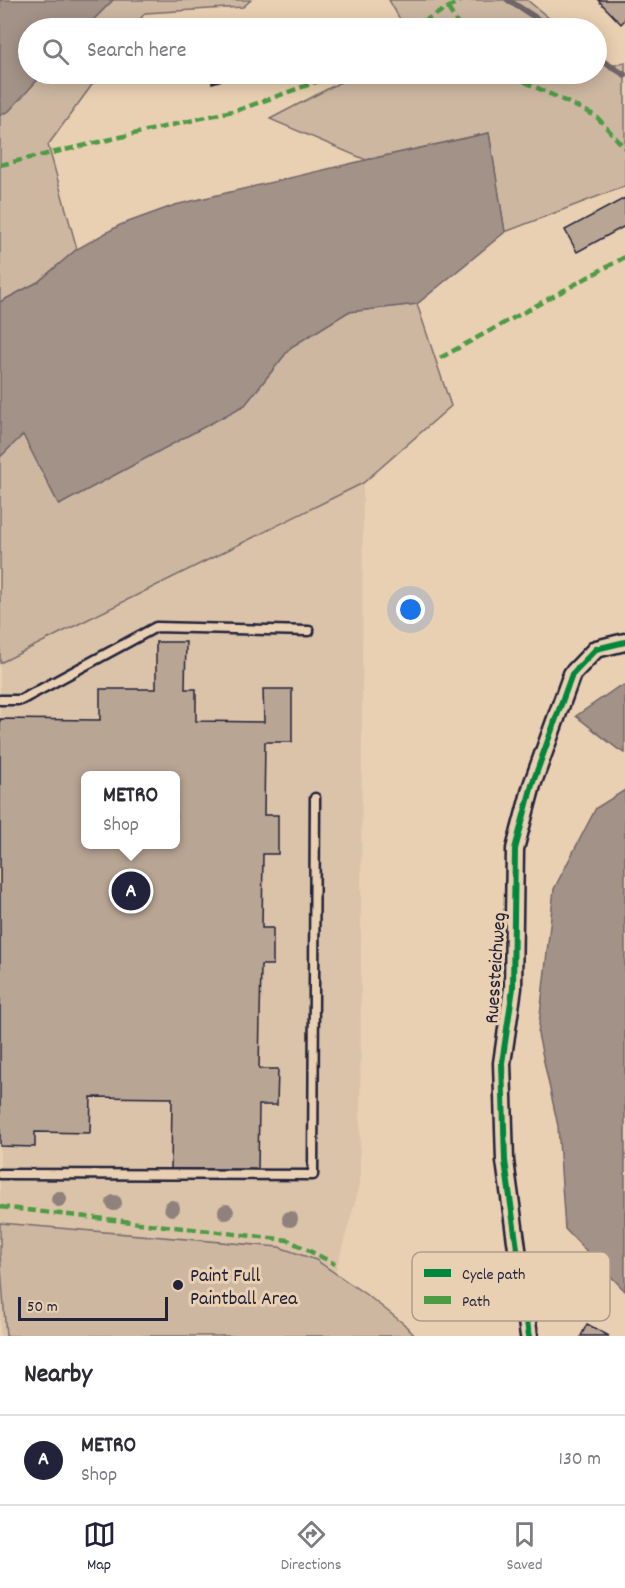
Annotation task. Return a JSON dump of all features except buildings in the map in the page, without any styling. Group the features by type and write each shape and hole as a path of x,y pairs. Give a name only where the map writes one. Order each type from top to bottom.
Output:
{"street":[{"name":"Ruessteichweg","path":"517,1252 505,1161 502,1063 513,988 515,849 532,785 572,674 596,649 625,642"},
{"name":"Ruessteichweg","path":"527,1321 529,1336"}],"lane":[{"path":"0,700 21,700 156,627 309,631"},
{"path":"0,1174 313,1175 315,798"}],"shaded area":[{"path":"0,0 113,0 95,18 18,18 18,84 34,84 9,111 0,115"},
{"path":"113,0 251,0 243,7 145,13 141,18 95,18"},
{"path":"389,0 527,0 549,18 399,18"},
{"path":"625,62 625,186 505,232 489,133 366,160 270,119 337,84 607,84 607,66"},
{"path":"34,84 93,84 48,145 77,249 38,282 0,302 0,115 9,111"},
{"path":"489,133 505,232 417,304 348,312 291,347 245,405 59,505 23,435 0,457 0,302 38,282 77,249 120,225 175,205"},
{"path":"417,304 451,406 363,483 0,663 0,457 23,434 59,505 245,405 291,347 348,312"},
{"path":"363,483 360,1185 335,1273 371,1298 404,1324 415,1336 0,1336 0,663"},
{"path":"625,686 625,753 576,716 618,687"},
{"path":"625,790 625,1291 610,1276 610,1252 587,1252 565,1229 558,1126 538,1034 554,889 596,808"},
{"name":"Paint Full Paintball Area","path":"0,1223 279,1247 316,1260 371,1298 404,1324 415,1336 6,1336"}],"waterway":[{"path":"508,0 536,18"},
{"path":"607,64 625,75"}],"marked path":[{"path":"429,18 462,0"},
{"path":"448,8 454,18"},
{"path":"0,165 241,109 311,84"},
{"path":"529,84 596,116 625,148"},
{"path":"440,358 625,257"},
{"path":"0,1207 288,1240 335,1264"}],"cycle path":[{"path":"517,1252 505,1161 502,1063 513,988 515,849 532,785 572,674 596,649 625,642"},
{"path":"527,1321 529,1336"}],"place":[{"name":"METRO","path":"131,891"},
{"name":"Paint Full Paintball Area","path":"178,1285"}]}
